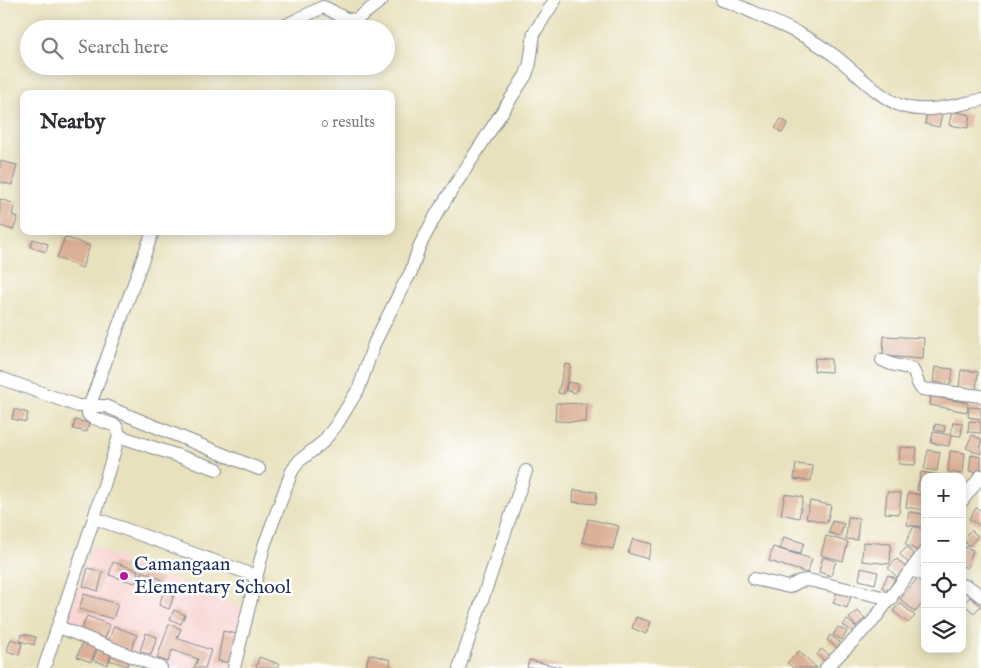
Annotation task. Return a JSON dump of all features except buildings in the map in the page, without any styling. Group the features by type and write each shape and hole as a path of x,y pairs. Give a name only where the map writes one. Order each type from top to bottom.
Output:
{"street":[{"path":"297,20 324,7 346,19 357,19 382,0"},
{"path":"234,668 264,546 292,471 299,461 322,442 337,424 359,388 374,344 411,272 425,234 526,76 536,29 554,0"},
{"path":"722,0 804,36 835,56 884,96 902,106 931,109 981,100"},
{"path":"44,668 59,627 119,436 116,426 90,416 88,413 152,235"},
{"path":"882,360 912,369 922,389 981,396"},
{"path":"0,378 78,406 105,406 258,470"},
{"path":"119,436 217,469"},
{"path":"459,668 526,471"},
{"path":"966,496 981,476"},
{"path":"94,518 256,576"},
{"path":"826,668 873,621 921,556"},
{"path":"911,570 921,574"},
{"path":"754,579 786,587 808,580 891,599"},
{"path":"966,586 981,596"},
{"path":"59,627 161,668"}],"shaded area":[{"name":"Camangaan Elementary School","path":"91,546 243,607 232,668 167,668 66,626"}],"place":[{"name":"Camangaan Elementary School","path":"124,576"}]}
